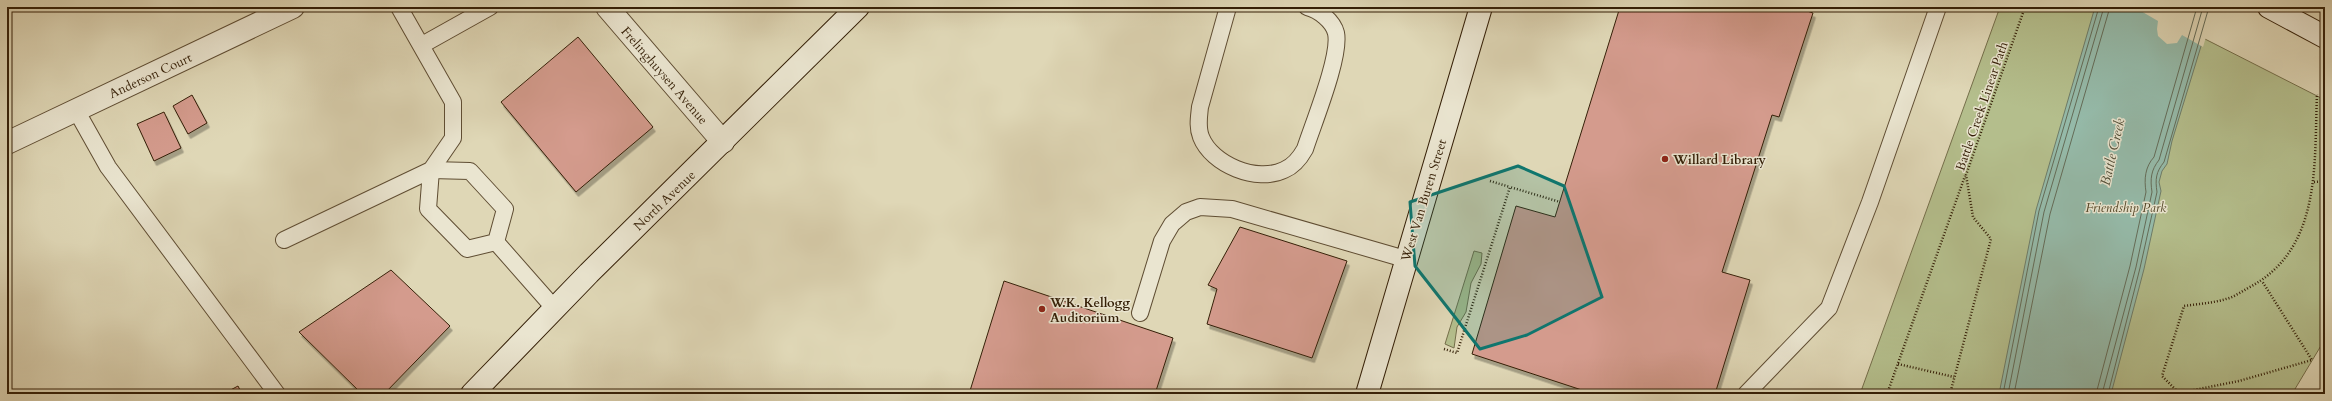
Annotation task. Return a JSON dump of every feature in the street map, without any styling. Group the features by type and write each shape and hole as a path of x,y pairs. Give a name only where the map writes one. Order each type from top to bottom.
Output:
{"street":[{"name":"Anderson Court","path":"7,143 76,110 271,11 293,7"},
{"name":"Frelinghuysen Avenue","path":"607,7 724,142"},
{"name":"North Avenue","path":"472,394 555,308 724,142 858,7"},
{"name":"West Van Buren Street","path":"1367,394 1405,259 1481,7"},
{"path":"2269,7 2325,37"}],"lane":[{"path":"399,7 422,45 453,102 453,138 431,170 428,209 467,249 496,242"},
{"path":"422,45 490,7"},
{"path":"1228,7 1200,107 1198,123 1201,137 1210,152 1226,164 1253,173 1268,175 1285,170 1297,161 1305,149 1336,48 1336,32 1326,16 1307,7"},
{"path":"1746,394 1829,308 1870,202 1938,7"},
{"path":"76,110 108,168 277,394"},
{"path":"284,240 431,170 470,171 505,209 496,242"},
{"path":"1140,313 1162,242 1172,224 1186,212 1200,206 1232,209 1405,259"},
{"path":"496,242 555,308"}],"path":[{"name":"Battle Creek Linear Path","path":"1950,394 1991,239 1973,217 1966,175 2025,7"},
{"path":"2262,281 2312,360 2239,381 2180,393 2162,376 2184,306 2228,299 2262,281 2288,257 2305,222 2314,182 2317,94"},
{"path":"1887,394 1966,175"},
{"path":"1490,181 1560,202"},
{"path":"2314,182 2325,181"},
{"path":"1444,349 1457,353 1510,187"},
{"path":"1898,364 1954,377"}],"highlighted area":[{"path":"1518,166 1564,186 1602,297 1527,335 1480,349 1415,266 1410,202"}],"green space":[{"name":"Friendship Park","path":"2000,7 2142,7 2325,100 2325,339 2292,394 1860,394"},
{"path":"1474,251 1482,253 1481,264 1471,283 1466,312 1457,327 1454,348 1445,344"}],"water":[{"name":"Battle Creek","path":"2095,7 2213,7 2172,141 2167,164 2162,171 2159,182 2161,191 2144,269 2111,394 1999,394 2036,210"}],"pier":[{"path":"2134,7 2215,7 2203,47 2182,35 2177,43 2167,44 2158,36 2158,21"}],"building":[{"name":"Willard Library","path":"1620,7 1795,7 1813,13 1779,117 1772,115 1722,272 1750,280 1715,394 1594,394 1472,354 1516,206 1555,217"},
{"path":"578,37 653,127 576,192 501,102"},
{"path":"192,95 207,123 188,134 173,106"},
{"path":"164,112 181,148 154,161 137,124"},
{"path":"1240,227 1347,261 1312,358 1207,324 1217,289 1208,285"},
{"path":"391,270 450,326 384,394 362,394 299,332"},
{"name":"W.K. Kellogg Auditorium","path":"1004,281 1173,338 1155,394 969,394"},
{"path":"238,386 242,394 223,394"}],"place":[{"name":"Willard Library","path":"1665,159"},
{"name":"W.K. Kellogg Auditorium","path":"1042,309"}]}
